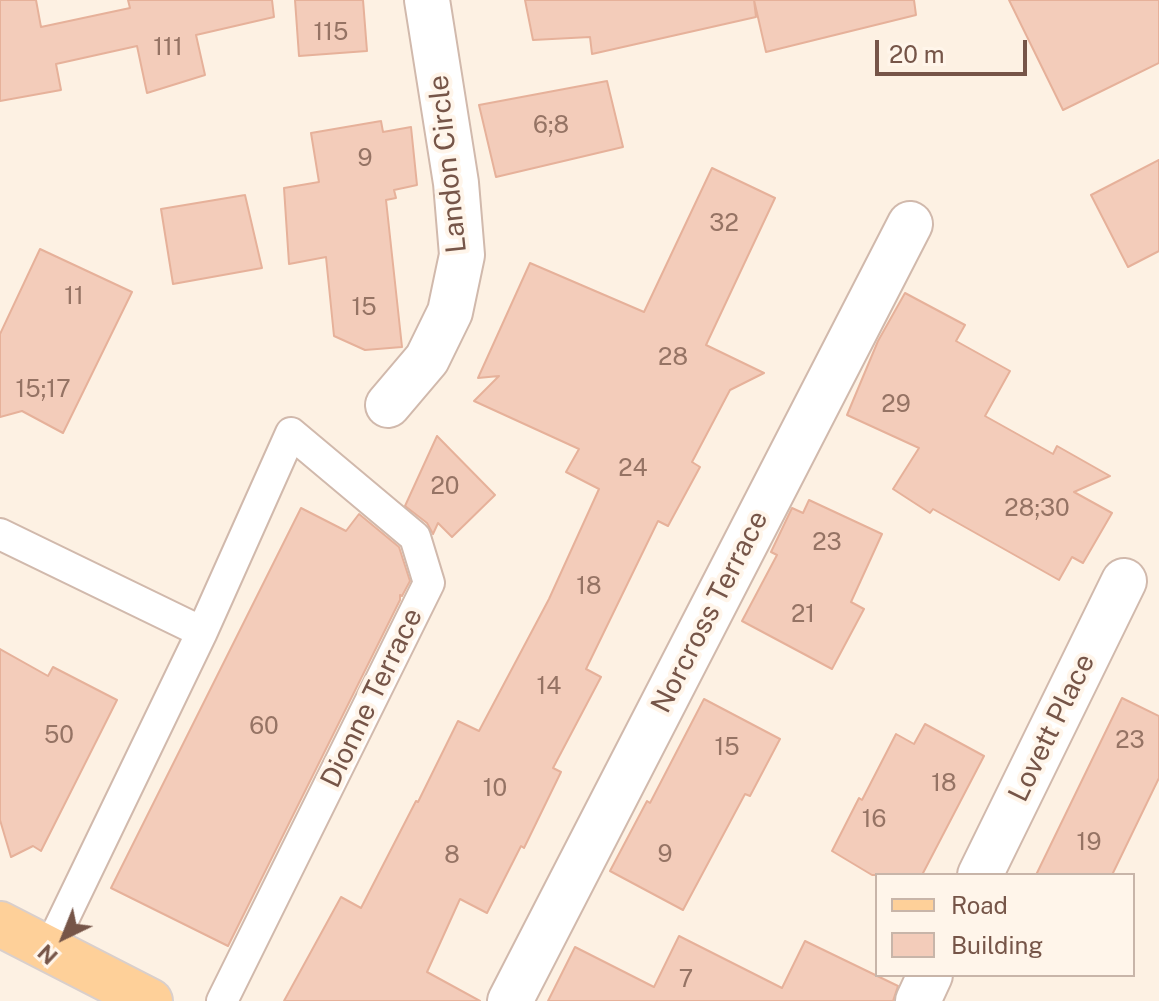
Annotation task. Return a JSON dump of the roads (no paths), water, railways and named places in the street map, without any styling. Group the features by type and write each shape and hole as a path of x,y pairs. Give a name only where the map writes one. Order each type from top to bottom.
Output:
{"main road":[{"path":"0,924 150,1001"}],"street":[{"name":"Landon Circle","path":"388,405 427,359 450,312 462,255 456,183 427,0"},
{"name":"Norcross Terrace","path":"510,1001 910,224"},
{"name":"Lovett Place","path":"981,873 1124,581"},
{"path":"918,1001 929,977"}],"lane":[{"name":"Dionne Terrace","path":"202,632 291,433 415,537 429,583 222,1001"},
{"path":"0,534 202,632 49,949"}]}
